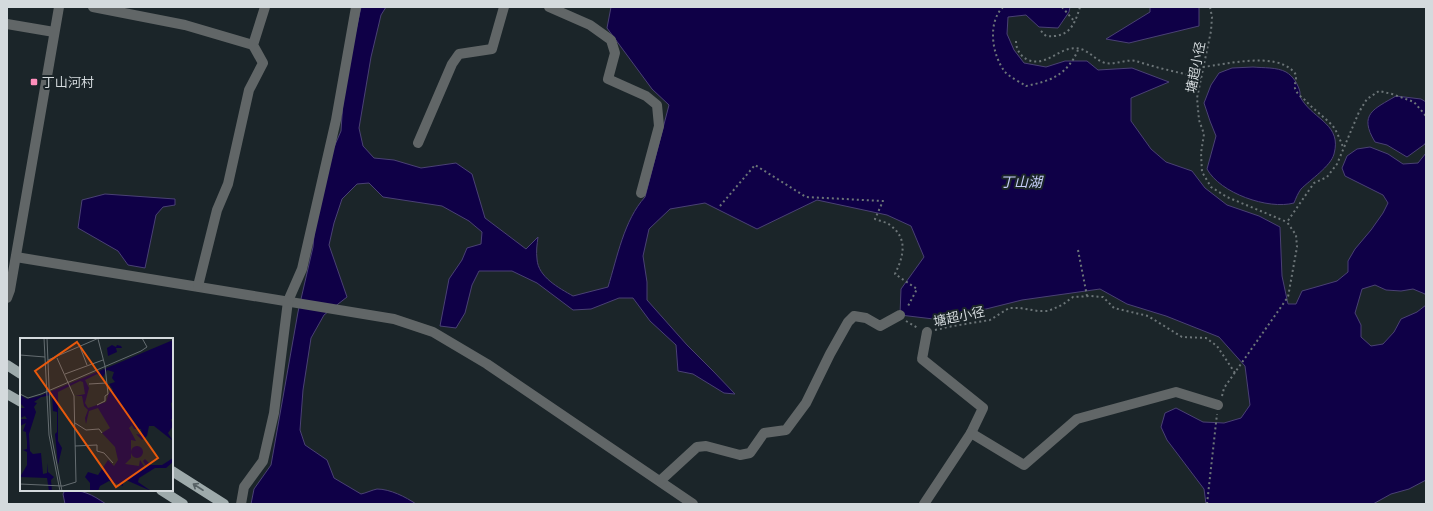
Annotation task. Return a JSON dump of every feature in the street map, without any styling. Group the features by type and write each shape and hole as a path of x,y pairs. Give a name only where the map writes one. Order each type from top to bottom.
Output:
{"main road":[{"path":"7,365 20,373"},
{"path":"7,394 20,401"},
{"path":"173,471 224,504"},
{"path":"163,491 183,504"}],"street":[{"path":"7,298 10,290 16,257 59,7"},
{"path":"93,7 185,25 253,45 263,63 250,90 228,184 217,210 198,286"},
{"path":"253,45 265,7"},
{"path":"241,504 244,487 263,461 274,413 288,301 302,269 336,120 356,7"},
{"path":"418,143 452,64 459,54 492,49 504,7"},
{"path":"549,7 590,25 611,40 614,53 608,80 646,96 657,105 659,126 641,194"},
{"path":"7,24 54,32"},
{"path":"16,257 394,319 434,332 487,364 694,504"},
{"path":"660,481 697,447 706,446 740,455 750,453 764,433 786,430 806,404 830,354 848,322 854,316 866,318 880,326 902,315"},
{"path":"924,504 971,433 983,408 922,359 927,332"},
{"path":"971,433 1024,464 1077,419 1176,392 1218,405"}],"path":[{"path":"1003,7 998,12 992,28 999,61 1006,73 1026,86 1057,77 1079,50"},
{"path":"1062,7 1075,22"},
{"path":"1041,30 1046,36 1057,37 1068,31 1075,22 1080,7"},
{"name":"塘超小径","path":"1210,7 1212,17 1211,31 1197,98 1199,120 1204,134 1201,153 1202,172 1211,187 1227,197 1287,222"},
{"path":"1016,41 1016,46 1020,54 1029,60 1041,60 1054,57 1069,49 1079,50 1088,51 1097,59 1106,63 1134,61 1201,78"},
{"path":"1203,67 1269,60 1282,64 1294,71 1297,79 1295,86 1297,91 1313,109 1332,126 1344,148"},
{"path":"1207,504 1218,405 1224,388 1288,297 1297,247 1296,235 1287,222 1314,183 1327,177 1336,164 1359,112 1367,99 1379,92 1392,94 1414,102 1426,116"},
{"path":"720,206 755,165 806,197 883,201 875,219 890,225 899,234 903,246 902,259 895,274 916,290 902,315"},
{"path":"1078,250 1087,296"},
{"name":"塘超小径","path":"902,315 927,332 952,326 990,320 1009,308 1020,308 1038,312 1048,311 1062,305 1073,297 1102,297 1114,308 1148,316 1182,337 1206,338 1217,346 1235,373"}],"water":[{"name":"丁山湖","path":"361,7 386,7 381,15 371,57 359,128 363,146 374,158 394,160 421,168 456,163 472,174 485,218 526,249 538,237 537,256 538,265 541,271 550,281 573,296 608,287 626,228 638,206 645,197 669,105 652,89 607,28 611,7 1070,7 1069,12 1058,28 1039,27 1026,15 1008,17 1007,34 1014,50 1024,63 1046,67 1065,61 1087,61 1098,70 1132,68 1169,82 1131,98 1131,121 1151,149 1166,162 1192,171 1205,188 1227,205 1259,216 1280,227 1282,276 1288,304 1296,304 1302,291 1337,281 1348,272 1348,261 1355,249 1383,213 1388,203 1383,195 1345,176 1342,168 1347,156 1357,149 1370,147 1388,154 1403,164 1418,163 1426,153 1426,296 1425,294 1413,289 1401,291 1386,290 1375,285 1362,289 1355,313 1361,325 1361,337 1371,346 1383,344 1394,332 1401,319 1417,312 1426,305 1426,480 1409,489 1391,494 1373,504 1206,504 1204,489 1167,440 1161,427 1165,413 1176,408 1203,422 1224,423 1241,418 1250,405 1245,366 1219,337 1166,316 1127,304 1100,289 1022,300 942,320 900,315 901,289 924,257 911,226 887,215 817,200 757,229 705,203 670,209 649,229 643,256 647,282 647,300 687,345 735,394 724,393 693,374 678,371 676,345 650,321 633,298 619,298 591,309 573,310 537,283 512,271 479,271 472,285 465,313 456,328 440,326 449,279 462,260 467,248 481,244 482,232 469,221 442,206 383,197 369,183 357,184 342,199 334,223 329,245 347,297 324,315 311,338 303,390 300,430 305,445 327,460 334,478 361,494 382,489 398,494 416,504 251,504 254,489 271,465 298,312 313,247 318,184 341,131 344,85"},
{"path":"1150,7 1199,7 1199,26 1129,43 1106,39 1150,12"},
{"path":"1253,67 1278,69 1289,74 1297,83 1300,97 1307,107 1331,129 1334,136 1335,144 1332,159 1325,168 1301,189 1294,203 1283,205 1271,204 1246,198 1222,185 1213,178 1207,169 1216,136 1204,103 1211,85 1219,73 1232,68"},
{"path":"1396,96 1421,99 1426,102 1425,144 1407,157 1387,145 1375,142 1368,125 1368,119 1371,113"},
{"path":"105,194 175,199 175,205 163,207 156,215 145,268 128,265 118,251 78,228 82,200"},
{"path":"64,491 87,493 106,504 65,504 63,494"}],"place":[{"name":"丁山河村","path":"34,82"}]}
